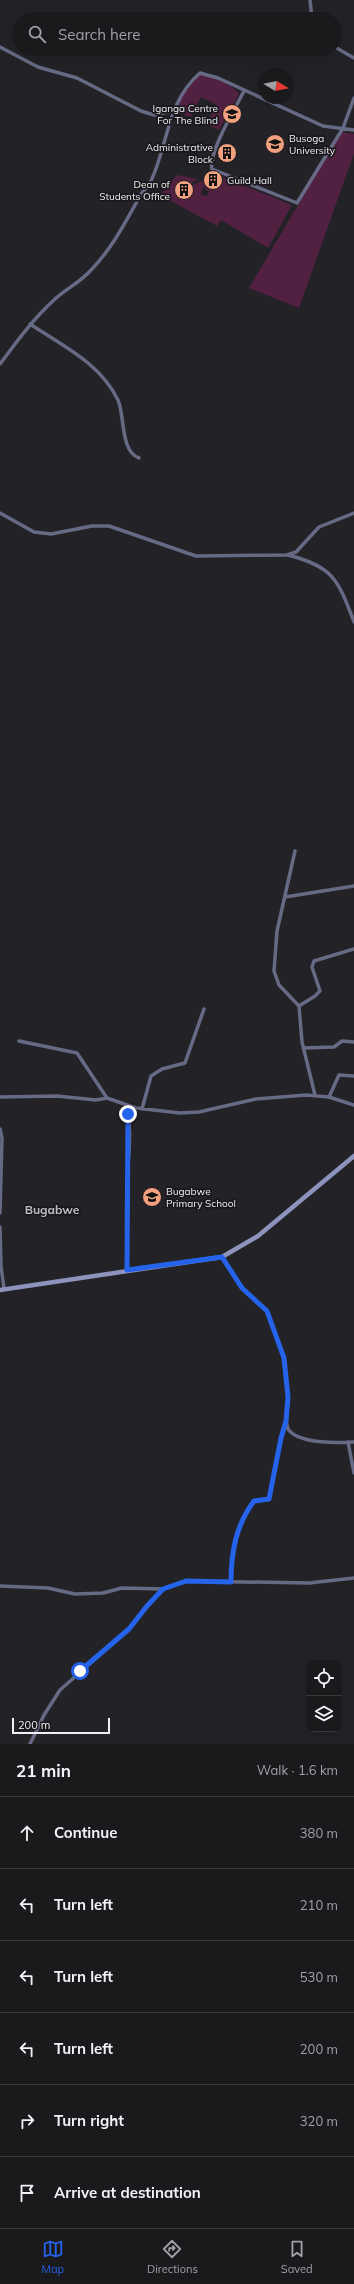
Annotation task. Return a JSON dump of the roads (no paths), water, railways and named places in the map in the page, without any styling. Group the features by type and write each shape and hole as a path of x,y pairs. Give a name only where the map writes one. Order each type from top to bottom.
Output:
{"street":[{"path":"310,0 311,12"},
{"path":"0,47 12,53"},
{"path":"342,51 354,58"},
{"path":"17,56 38,67 77,78 141,111 154,115 172,111"},
{"path":"0,364 30,324 56,298 77,284 109,250 142,194 151,183 163,149 172,111 192,79 200,73 218,78 316,124 354,130"},
{"path":"244,91 219,139 211,166 214,171 297,203 344,128 354,98"},
{"path":"30,324 97,369 108,383 119,403 124,438 132,451 139,458"},
{"path":"0,512 34,532 51,534 92,526 109,526 196,556 287,555 296,552 319,527 354,514"},
{"path":"287,555 312,563 328,572 342,590 354,622"},
{"path":"295,851 277,931 274,971 279,985 299,1006 303,1048 315,1095"},
{"path":"285,896 354,886"},
{"path":"299,1006 320,991 312,967 314,961 354,949"},
{"path":"142,1109 151,1076 162,1069 186,1063 204,1009"},
{"path":"19,1041 77,1053 107,1098"},
{"path":"303,1048 334,1047 342,1041 354,1042"},
{"path":"329,1097 339,1074 354,1076"},
{"path":"0,1097 57,1096 96,1100 107,1098 142,1109 190,1113 256,1099 315,1095 329,1097 354,1105"},
{"path":"125,1104 128,1114 130,1134 126,1188 127,1270"},
{"path":"0,1129 2,1138 0,1213"},
{"path":"0,1227 2,1290 127,1270 222,1257 258,1236 354,1156"},
{"path":"222,1257 242,1288 267,1311 284,1358 288,1397 286,1421 273,1475 270,1496 269,1499 254,1501 246,1511 238,1529 233,1547 231,1582"},
{"path":"286,1421 288,1429 296,1436 324,1442 354,1442"},
{"path":"348,1442 354,1473"},
{"path":"0,1586 48,1588 75,1594 103,1593 122,1588 163,1589 186,1581 309,1583 354,1578"},
{"path":"30,1744 44,1715 60,1690 129,1629 163,1589"}],"place":[{"name":"Iganga Centre For The Blind","path":"232,114"},
{"name":"Busoga University","path":"275,144"},
{"name":"Administrative Block","path":"227,153"},
{"name":"Guild Hall","path":"213,180"},
{"name":"Dean of Students Office","path":"184,190"},
{"name":"Bugabwe Primary School","path":"152,1197"}],"district":[{"name":"Bugabwe","path":"52,1210"}]}
